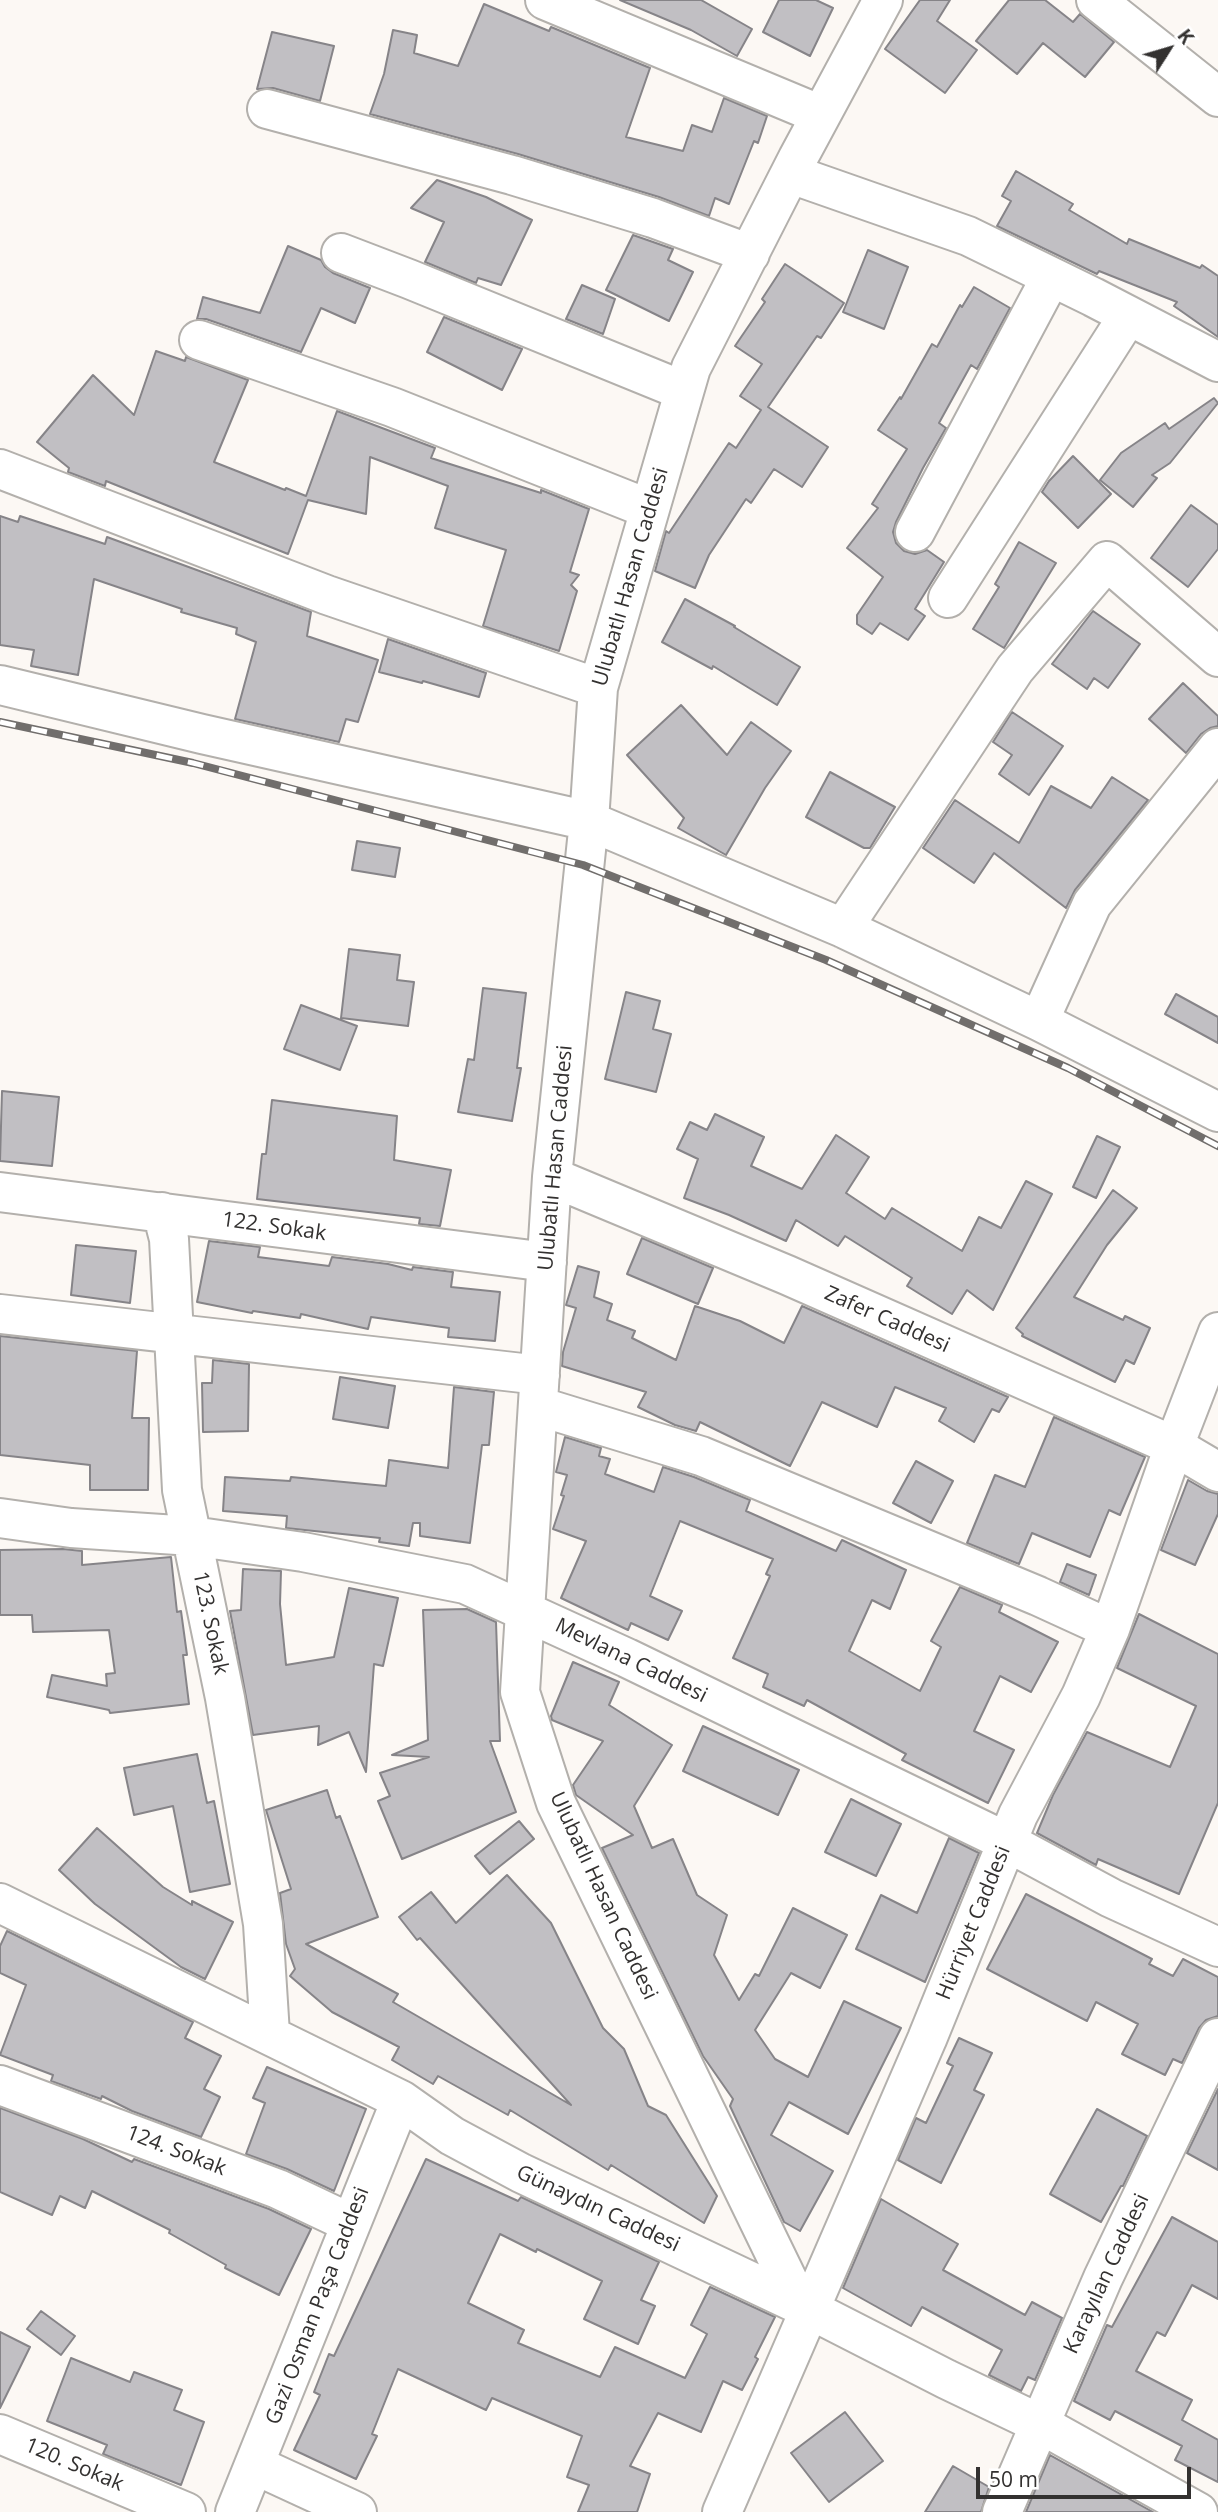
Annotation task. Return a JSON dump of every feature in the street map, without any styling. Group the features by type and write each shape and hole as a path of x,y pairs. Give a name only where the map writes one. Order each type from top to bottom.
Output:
{"street":[{"path":"545,0 821,115"},
{"name":"Ulubatlı Hasan Caddesi","path":"811,2310 793,2291 556,1803 520,1692 552,1177 589,821 598,688 691,368 883,0"},
{"path":"1096,0 1218,97"},
{"path":"267,109 512,175 653,218 750,254"},
{"path":"791,174 968,236 1218,362"},
{"path":"341,253 684,391"},
{"path":"915,532 1051,277"},
{"path":"948,598 1128,316"},
{"path":"199,340 392,407 649,509"},
{"path":"0,469 327,595 598,688"},
{"path":"843,928 1015,668 1107,561 1218,657"},
{"path":"0,685 202,734 589,821 843,928 1039,1021 1218,1112"},
{"path":"1039,1021 1092,904 1218,748"},
{"name":"Zafer Caddesi","path":"552,1177 787,1275 1174,1446 1218,1472"},
{"name":"122. Sokak","path":"0,1192 547,1262"},
{"name":"123. Sokak","path":"162,1212 169,1239 182,1490 225,1698 263,1924 270,2034"},
{"path":"0,1314 174,1335 539,1391 1038,1596 1110,1629"},
{"name":"Hürriyet Caddesi","path":"722,2512 927,2039 1018,1815 1080,1696 1110,1629 1174,1446 1218,1332"},
{"name":"Mevlana Caddesi","path":"0,1518 71,1528 192,1536 303,1552 465,1584 525,1610 1007,1842 1111,1898 1218,1947"},
{"name":"Günaydın Caddesi","path":"0,1903 401,2100 452,2136 521,2173 811,2310 1040,2424 1198,2512"},
{"name":"Karayılan Caddesi","path":"1002,2512 1103,2278 1218,2038"},
{"name":"124. Sokak","path":"0,2085 278,2189 350,2223"},
{"name":"Gazi Osman Paşa Caddesi","path":"235,2512 401,2100"},
{"name":"120. Sokak","path":"0,2434 186,2512"},
{"path":"255,2465 357,2512"}],"building":[{"path":"620,0 701,0 752,29 737,56 691,30"},
{"path":"779,0 816,0 833,8 810,56 763,32"},
{"path":"920,0 950,0 937,21 977,50 945,93 885,49"},
{"path":"1009,0 1045,0 1073,22 1080,14 1114,42 1085,77 1043,43 1017,74 976,41"},
{"path":"484,4 549,31 551,27 650,68 626,137 683,151 692,125 712,132 724,98 767,116 758,143 754,141 729,204 715,198 709,216 659,197 518,154 370,114 384,74 393,30 417,35 414,53 458,66"},
{"path":"272,32 334,46 320,101 273,88 257,89"},
{"path":"1016,171 1073,204 1069,210 1127,244 1129,239 1200,268 1202,265 1218,276 1218,337 1174,306 1177,302 1099,271 1097,274 997,226 1011,201 1002,196"},
{"path":"437,180 486,197 532,220 501,285 478,278 476,283 425,262 444,222 411,208"},
{"path":"633,235 673,249 668,260 693,272 669,321 606,290"},
{"path":"288,246 321,260 333,273 370,288 355,323 321,308 301,352 206,319 197,319 203,297 260,313"},
{"path":"868,250 908,267 884,329 843,312"},
{"path":"785,264 844,303 821,338 817,336 768,407 828,447 802,487 774,469 751,503 746,499 709,555 695,588 655,571 666,531 669,533 729,443 736,448 761,410 740,396 762,364 735,346 765,302 762,299"},
{"path":"582,285 615,299 603,334 566,319"},
{"path":"974,287 1010,308 977,369 971,365 939,423 946,428 923,468 893,532 896,543 904,551 915,554 927,550 944,562 915,609 925,616 908,640 880,623 872,634 857,624 857,615 883,577 847,548 878,508 872,504 907,449 878,430 900,397 901,399 932,344 937,347 960,305 962,307"},
{"path":"444,317 522,349 502,390 427,352"},
{"path":"156,351 185,361 186,357 248,380 214,462 285,490 286,488 306,496 337,411 435,448 431,458 541,493 541,490 589,509 570,572 579,575 571,585 577,591 559,651 483,626 506,550 435,528 448,486 370,457 366,514 308,500 288,554 106,481 105,486 68,472 69,468 37,442 93,375 134,415"},
{"path":"1214,398 1218,403 1170,463 1152,475 1157,478 1133,507 1100,480 1121,453 1165,423 1169,429"},
{"path":"1073,456 1111,494 1078,528 1042,492"},
{"path":"1191,505 1218,525 1218,549 1188,587 1151,558"},
{"path":"0,516 18,522 20,516 105,544 107,537 311,612 307,636 378,660 358,722 346,719 339,742 235,719 256,642 236,634 237,628 181,612 182,609 94,579 78,675 31,666 34,650 0,645"},
{"path":"1019,542 1056,563 1004,648 973,629 999,587 995,584"},
{"path":"685,599 735,626 800,667 777,705 713,666 712,669 662,642"},
{"path":"1093,611 1140,644 1108,688 1094,678 1087,689 1052,664"},
{"path":"388,639 486,673 479,697 379,672"},
{"path":"1183,683 1218,716 1218,726 1201,734 1186,753 1149,719"},
{"path":"681,705 727,755 751,722 791,751 765,788 726,855 678,828 684,818 627,755"},
{"path":"1012,712 1063,746 1029,795 999,774 1012,755 993,742"},
{"path":"830,772 895,807 870,848 864,848 806,817"},
{"path":"1112,777 1148,800 1075,890 1066,908 994,853 974,883 923,848 955,800 1019,843 1051,786 1091,808"},
{"path":"357,841 400,848 395,877 352,870"},
{"path":"349,949 400,955 397,980 414,982 408,1026 341,1018"},
{"path":"483,988 526,993 517,1068 521,1068 512,1121 458,1112 468,1059 474,1060"},
{"path":"626,992 660,1001 653,1029 671,1034 656,1092 605,1079"},
{"path":"1176,994 1218,1017 1218,1043 1165,1014"},
{"path":"301,1005 357,1026 340,1070 284,1049"},
{"path":"2,1091 59,1097 52,1166 0,1161"},
{"path":"272,1100 397,1116 394,1160 451,1170 440,1226 419,1224 420,1218 257,1199 262,1154 266,1154"},
{"path":"715,1114 764,1137 751,1166 802,1189 836,1135 869,1157 846,1193 885,1219 892,1208 962,1251 979,1217 1001,1228 1026,1181 1052,1194 993,1310 967,1290 952,1314 907,1286 912,1278 845,1236 838,1246 796,1220 786,1241 684,1198 698,1159 677,1149 690,1122 707,1130"},
{"path":"1097,1136 1120,1147 1096,1198 1073,1187"},
{"path":"1113,1190 1137,1208 1107,1245 1074,1297 1123,1320 1125,1316 1150,1328 1134,1364 1126,1360 1115,1382 1022,1336 1016,1328"},
{"path":"642,1238 713,1268 698,1304 627,1274"},
{"path":"209,1241 260,1247 258,1257 329,1266 332,1257 412,1270 413,1267 453,1272 451,1287 500,1292 495,1341 448,1337 449,1328 371,1317 368,1329 301,1314 300,1318 252,1313 197,1302"},
{"path":"76,1245 136,1251 130,1303 71,1295"},
{"path":"578,1266 599,1272 594,1297 612,1304 607,1320 635,1331 632,1338 676,1360 695,1306 740,1321 784,1343 802,1306 1008,1397 999,1412 992,1409 974,1442 939,1421 946,1408 895,1387 877,1427 822,1402 790,1466 700,1422 696,1431 675,1425 638,1407 646,1392 562,1366 563,1352 576,1308 566,1305"},
{"path":"0,1336 137,1351 132,1418 149,1418 148,1490 90,1490 90,1465 0,1455"},
{"path":"213,1360 249,1364 248,1431 203,1432 202,1383 212,1383"},
{"path":"340,1377 395,1386 388,1428 333,1419"},
{"path":"454,1387 494,1392 489,1445 482,1445 470,1543 420,1536 420,1523 413,1523 409,1546 379,1542 380,1538 286,1528 287,1516 223,1511 225,1477 290,1481 291,1477 386,1486 389,1460 448,1468"},
{"path":"1054,1417 1145,1457 1120,1515 1109,1510 1090,1557 1032,1533 1019,1564 967,1543 995,1475 1025,1487"},
{"path":"565,1437 601,1448 599,1456 610,1459 605,1474 654,1492 663,1467 750,1500 746,1511 836,1551 842,1540 906,1570 890,1609 872,1600 849,1651 920,1691 941,1647 931,1641 960,1587 1002,1605 999,1612 1058,1642 1031,1692 1000,1676 974,1731 1014,1750 988,1803 902,1760 906,1754 807,1700 804,1706 763,1687 768,1674 733,1658 770,1576 766,1574 773,1559 680,1521 650,1596 682,1611 668,1640 631,1623 628,1630 561,1598 586,1541 553,1529 564,1496 561,1495 567,1475 556,1472"},
{"path":"916,1461 953,1481 931,1523 893,1503"},
{"path":"1188,1480 1218,1494 1218,1514 1195,1565 1161,1550"},
{"path":"0,1550 82,1551 82,1565 171,1557 177,1612 181,1611 187,1655 183,1655 189,1704 110,1713 109,1710 47,1697 52,1675 107,1686 106,1674 115,1673 109,1630 33,1632 32,1615 0,1615"},
{"path":"1067,1564 1096,1575 1089,1595 1060,1582"},
{"path":"243,1569 281,1571 280,1604 286,1665 334,1657 349,1588 398,1598 383,1666 374,1664 366,1772 349,1732 318,1745 319,1726 253,1735 230,1611 241,1610"},
{"path":"467,1609 496,1622 500,1741 490,1741 516,1812 402,1859 378,1801 390,1796 380,1773 429,1757 392,1755 428,1740 423,1610"},
{"path":"1139,1614 1218,1654 1218,1803 1179,1894 1098,1859 1096,1865 1037,1833 1053,1795 1087,1732 1170,1767 1196,1706 1117,1668"},
{"path":"573,1662 619,1682 609,1705 672,1745 634,1806 652,1848 673,1839 697,1895 727,1915 714,1955 739,2000 755,1974 759,1976 793,1908 847,1935 820,1988 791,1973 755,2030 775,2059 808,2077 844,2001 901,2028 848,2134 789,2102 771,2135 833,2171 800,2231 784,2222 730,2106 733,2099 703,2056 602,1848 633,1835 576,1795 573,1785 603,1741 552,1720 551,1716"},
{"path":"703,1726 799,1770 778,1815 683,1771"},
{"path":"197,1754 207,1803 214,1801 230,1884 190,1892 173,1806 134,1815 124,1768"},
{"path":"327,1790 336,1818 340,1816 378,1917 306,1944 398,1994 393,2002 571,2105 420,1938 417,1940 399,1917 431,1892 456,1923 507,1875 551,1923 603,2028 624,2049 648,2106 666,2115 717,2196 704,2223 611,2165 608,2170 510,2110 508,2115 438,2076 433,2084 392,2060 399,2047 332,2012 290,1976 295,1969 286,1944 280,1893 291,1889 266,1810"},
{"path":"851,1799 901,1824 876,1876 825,1852"},
{"path":"519,1821 534,1839 490,1874 475,1856"},
{"path":"97,1828 163,1887 192,1905 192,1901 233,1922 205,1979 181,1967 95,1904 59,1870"},
{"path":"949,1838 979,1853 925,1982 856,1949 881,1895 917,1913"},
{"path":"1026,1894 1152,1959 1149,1964 1173,1976 1183,1959 1218,1977 1218,2016 1206,2020 1199,2028 1182,2063 1173,2059 1165,2075 1122,2054 1138,2024 1096,2002 1087,2021 987,1969"},
{"path":"7,1931 193,2022 185,2038 221,2056 204,2089 220,2097 201,2137 132,2111 102,2096 101,2099 51,2081 53,2075 0,2055 26,1985 0,1973 0,1946"},
{"path":"959,2038 992,2053 974,2090 984,2095 941,2183 898,2160 916,2118 926,2123 953,2066 947,2063"},
{"path":"267,2067 366,2109 334,2191 246,2154 265,2103 253,2098"},
{"path":"1218,2089 1218,2170 1187,2153"},
{"path":"0,2108 83,2139 132,2162 134,2159 269,2209 311,2229 279,2295 225,2268 226,2265 169,2233 170,2230 92,2191 85,2208 60,2196 52,2215 0,2192"},
{"path":"1097,2109 1147,2136 1123,2186 1101,2222 1050,2194"},
{"path":"426,2159 518,2201 521,2197 659,2262 641,2300 655,2306 638,2344 584,2319 602,2281 500,2234 468,2303 524,2330 518,2343 600,2377 615,2347 685,2378 707,2334 691,2325 710,2287 775,2317 742,2390 723,2381 701,2432 658,2413 630,2466 650,2474 637,2512 578,2512 589,2485 567,2477 582,2436 492,2398 486,2410 398,2369 372,2434 377,2436 356,2479 294,2450 320,2395 314,2392 329,2354 334,2356"},
{"path":"881,2199 958,2244 943,2270 1025,2315 1032,2302 1062,2318 1035,2380 1028,2377 1021,2391 989,2375 1002,2350 922,2307 911,2326 843,2288"},
{"path":"1172,2217 1218,2242 1218,2299 1192,2285 1165,2336 1157,2332 1136,2371 1192,2400 1182,2420 1218,2440 1218,2482 1175,2460 1182,2446 1115,2411 1110,2420 1074,2401 1107,2325 1112,2327"},
{"path":"41,2311 75,2336 61,2355 27,2329"},
{"path":"0,2332 30,2347 0,2408"},
{"path":"71,2358 130,2382 134,2372 182,2390 174,2410 204,2422 181,2485 103,2454 107,2445 47,2421"},
{"path":"845,2412 883,2461 829,2502 791,2453"},
{"path":"1050,2455 1153,2512 1026,2512"},
{"path":"953,2466 989,2487 981,2512 925,2512"}],"railway":[{"path":"0,722 193,763 583,865 826,960 1068,1068 1218,1146"}]}
